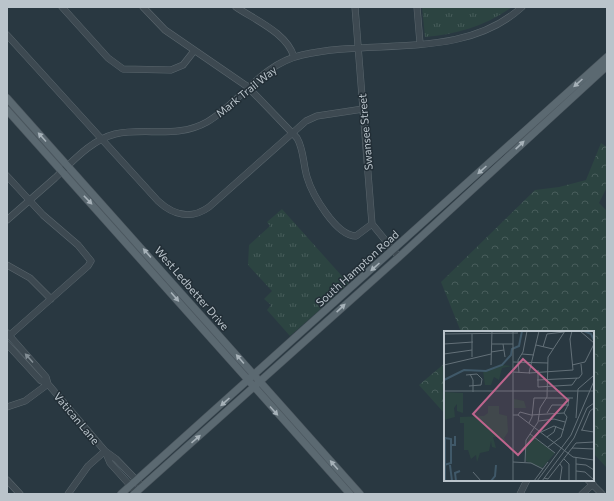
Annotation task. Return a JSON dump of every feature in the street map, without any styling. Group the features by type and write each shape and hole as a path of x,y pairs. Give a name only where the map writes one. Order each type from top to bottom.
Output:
{"main road":[{"name":"South Hampton Road","path":"135,493 399,257 569,96 607,57"},
{"name":"South Hampton Road","path":"121,494 248,382 438,210 569,96 607,66"},
{"name":"West Ledbetter Drive","path":"7,98 360,494"},
{"name":"West Ledbetter Drive","path":"7,110 248,382 350,494"},
{"path":"438,210 443,216"},
{"path":"347,292 351,299"},
{"path":"202,330 210,325"},
{"path":"311,452 318,446"},
{"path":"161,459 167,465"}],"street":[{"path":"62,7 108,58 123,69 171,70 183,65 194,51"},
{"path":"143,7 165,30 248,87 292,132 300,144 306,176 316,199 345,234 356,236 372,224 399,257"},
{"path":"236,7 288,43 294,57"},
{"name":"Swansee Street","path":"354,7 372,224"},
{"path":"417,7 420,43"},
{"name":"Mark Trail Way","path":"7,220 84,151 102,140 114,135 128,132 169,133 190,130 213,118 267,71 294,57 317,52 458,39 482,32 504,20 522,7"},
{"path":"7,35 158,201 171,212 178,214 196,213 209,207 306,121 317,116 363,109"},
{"path":"7,176 43,216 78,245 90,261 88,266 8,335"},
{"path":"7,265 30,278 50,299"},
{"name":"Vatican Lane","path":"8,335 46,377 48,384"},
{"name":"Vatican Lane","path":"7,344 40,380 48,384 105,451 116,458 142,486"},
{"path":"7,407 25,401 48,384"},
{"path":"68,494 88,466 105,451"},
{"name":"Vatican Lane","path":"105,451 110,463 135,493"},
{"path":"7,480 20,494"},
{"path":"520,494 526,481"},
{"path":"582,494 590,482 602,494"}],"green space":[{"path":"422,7 512,7 492,19 470,28 448,34 425,37"},
{"path":"601,143 607,147 607,187 599,203 607,211 607,468 594,454 594,331 461,331 441,282 535,190 559,187 586,180"},
{"path":"282,209 349,284 290,336 267,310 271,305 264,299 272,291 248,265 249,245 270,226 267,222"},
{"path":"444,364 444,413 419,385"}]}
